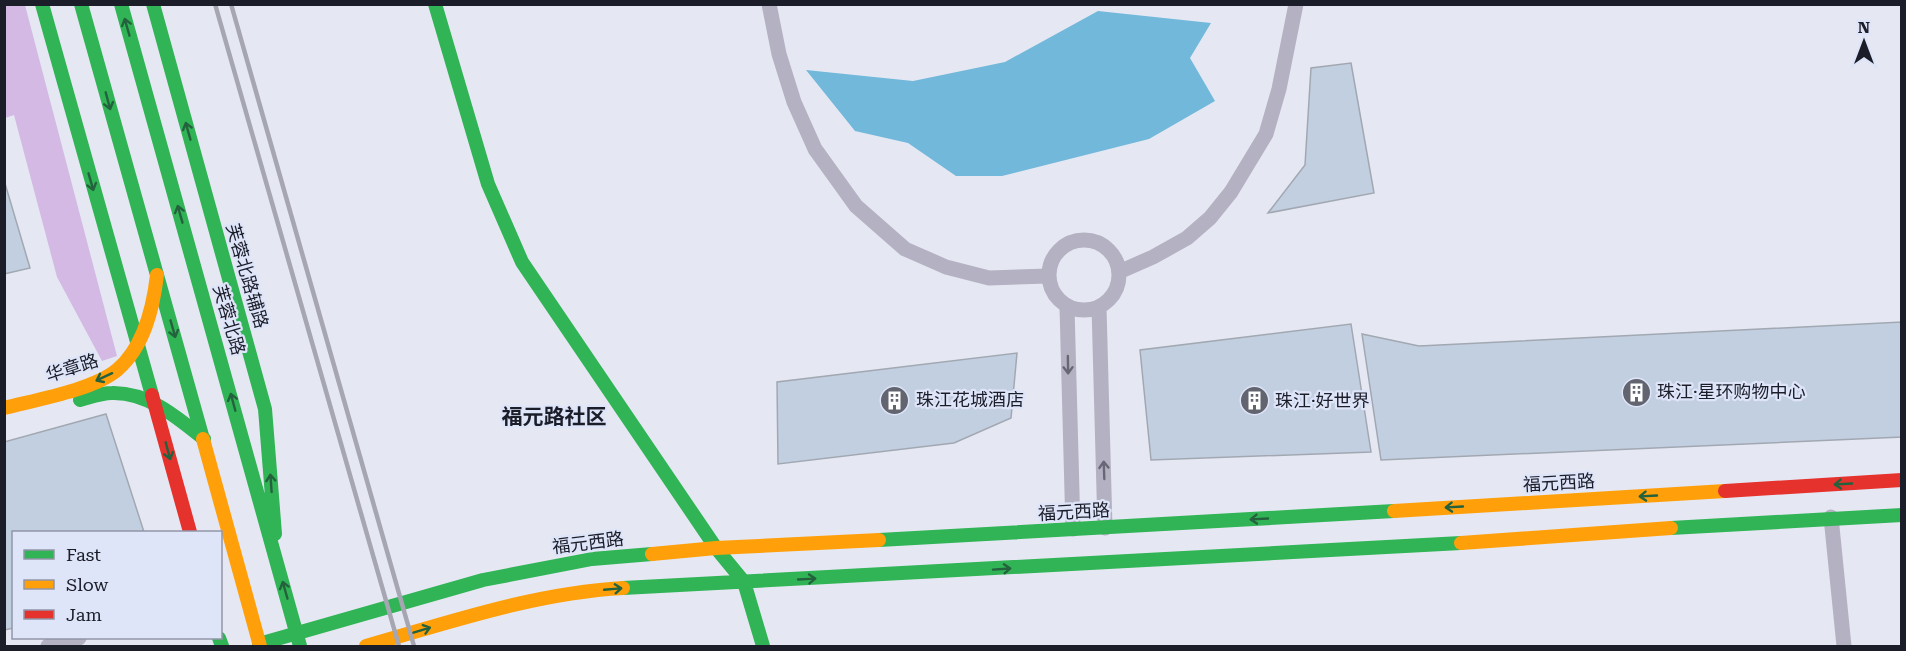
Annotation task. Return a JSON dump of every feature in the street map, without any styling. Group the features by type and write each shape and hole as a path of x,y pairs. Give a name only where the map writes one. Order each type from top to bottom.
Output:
{"main road":[{"path":"42,4 190,531"},
{"path":"81,4 260,645"},
{"name":"芙蓉北路","path":"121,4 299,640"},
{"name":"芙蓉北路辅路","path":"153,4 265,409 277,562"},
{"path":"435,4 488,184 522,262 716,548 744,582 763,646"},
{"name":"华章路","path":"4,408 99,380 117,371 144,334 157,275"},
{"name":"华章路","path":"16,419 104,393 128,394 175,416 204,439"},
{"name":"福元西路","path":"260,645 299,640 463,585 592,559 716,548 1073,530 1902,480"},
{"path":"366,646 489,611 541,599 608,590 1378,549 1902,515"}],"street":[{"path":"769,4 779,54 794,102 815,149 856,206 905,249 946,267 989,278 1048,276"},
{"path":"1119,272 1153,258 1187,238 1210,218 1231,192 1266,134 1281,80 1296,4"},
{"path":"1082,240 1095,242 1107,249 1115,259 1119,272 1118,286 1111,298 1100,307 1089,310 1067,307 1051,288 1048,276 1051,263 1058,252 1069,244 1082,240"},
{"path":"1067,307 1073,530"},
{"path":"1100,307 1105,528"},
{"path":"1831,518 1844,646"},
{"path":"49,646 75,639"}],"shaded area":[{"path":"5,5 25,5 117,356 102,361 57,277 14,115 5,118"}],"water":[{"path":"1098,11 1211,23 1190,58 1215,101 1149,139 1002,176 956,176 908,143 855,131 806,70 913,81 1005,62"}],"building":[{"path":"1351,63 1374,193 1268,213 1305,165 1311,68"},
{"path":"4,180 30,268 4,274"},
{"name":"珠江·星环购物中心","path":"1902,322 1902,437 1381,460 1362,334 1419,346"},
{"name":"珠江·好世界","path":"1351,324 1371,452 1151,460 1140,350"},
{"name":"珠江花城酒店","path":"1017,353 1011,418 954,443 778,464 777,382"},
{"path":"106,414 144,531 12,531 12,628 4,630 4,442"}],"railway":[{"path":"215,4 399,646"},
{"path":"231,4 414,646"}],"traffic: fast":[{"path":"42,4 152,395"},
{"path":"81,4 203,439"},
{"path":"121,4 300,646"},
{"path":"153,4 265,409 275,534"},
{"path":"435,4 488,184 522,262 716,548 744,582 763,646"},
{"path":"80,400 108,393 138,397 162,408 204,439"},
{"path":"879,540 1394,511"},
{"path":"1671,528 1902,515"},
{"path":"623,588 1461,543"},
{"path":"259,644 483,580 592,559 652,554"},
{"path":"219,639 222,646"}],"traffic: slow":[{"path":"4,408 79,389 117,370 134,350 146,327 157,275"},
{"path":"203,439 260,646"},
{"path":"1394,511 1725,491"},
{"path":"1461,543 1671,528"},
{"path":"652,554 716,548 879,540"},
{"path":"366,646 525,602 623,588"}],"traffic: jam":[{"path":"152,395 190,531"},
{"path":"1725,491 1902,480"}],"place":[{"name":"珠江·星环购物中心","path":"1636,392"},
{"name":"珠江花城酒店","path":"895,400"},
{"name":"珠江·好世界","path":"1254,401"}],"district":[{"name":"福元路社区","path":"554,417"}]}
